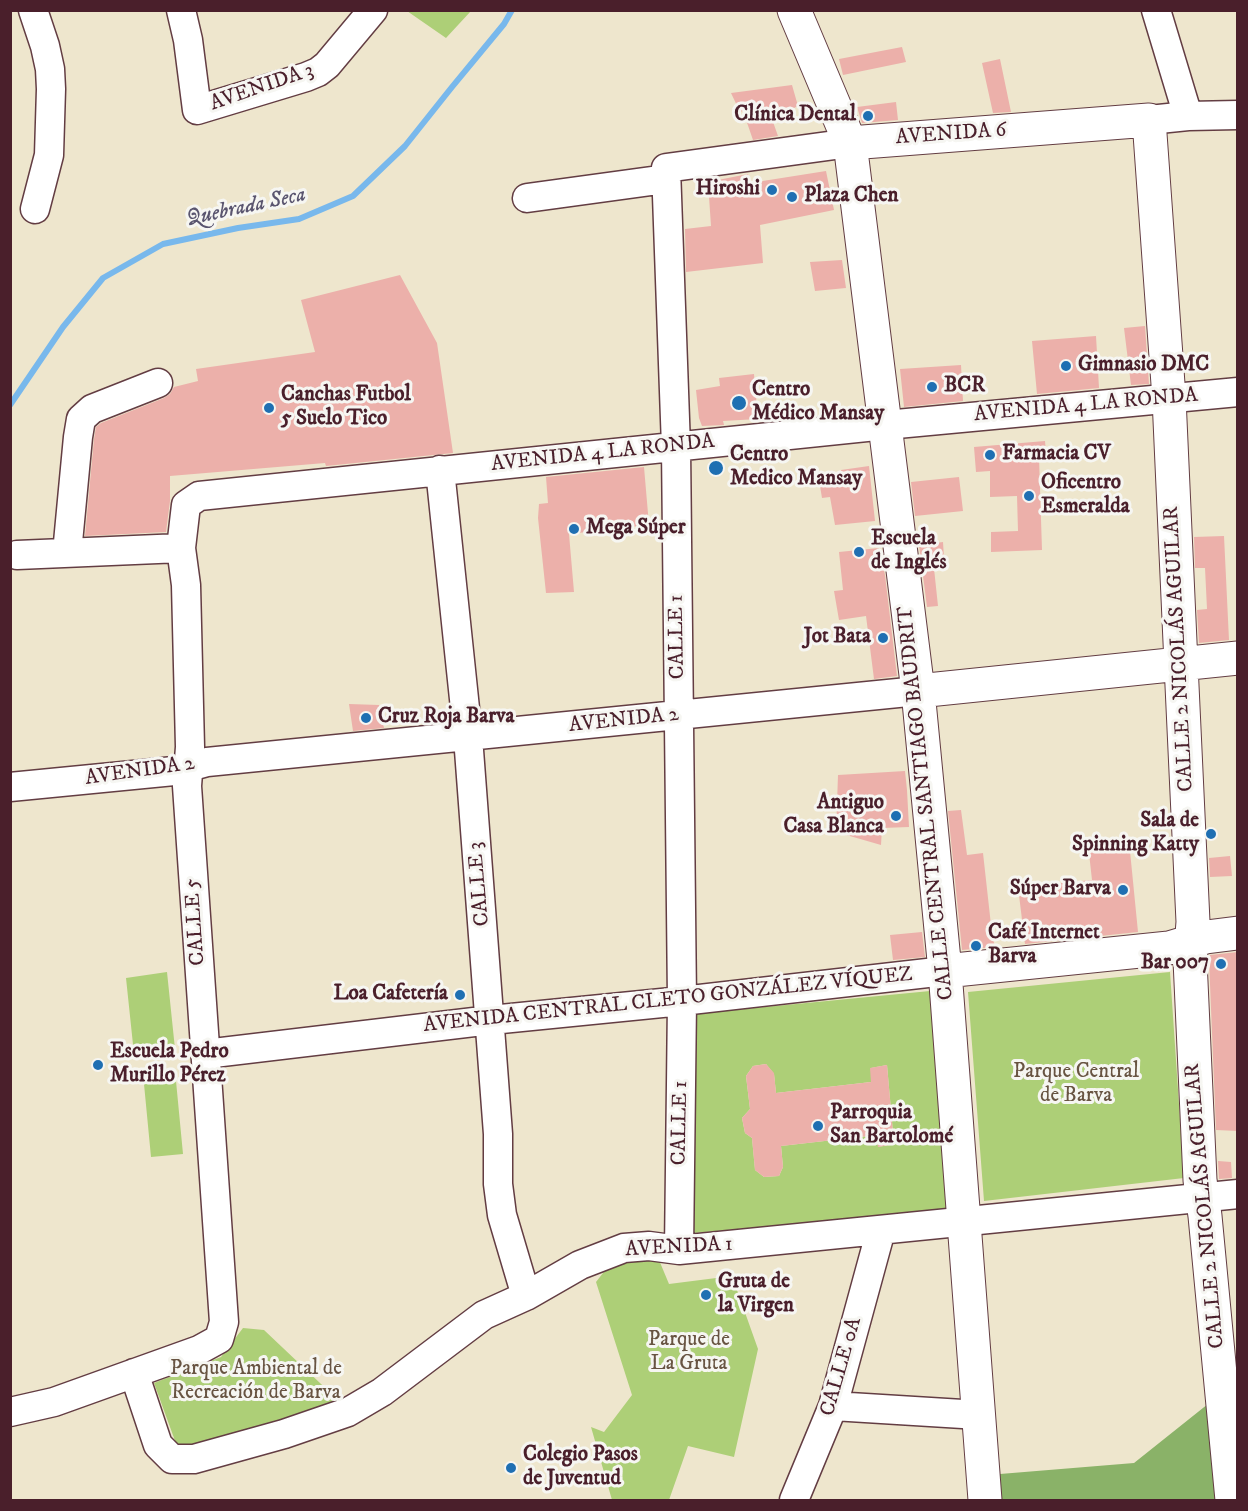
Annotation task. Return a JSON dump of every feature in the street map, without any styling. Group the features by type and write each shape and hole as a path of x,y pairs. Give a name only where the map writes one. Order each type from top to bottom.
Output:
{"main road":[{"name":"CALLE CENTRAL SANTIAGO BAUDRIT","path":"794,10 850,143 918,692 945,971 984,1494"},
{"name":"AVENIDA 6","path":"850,143 1149,120"},
{"name":"CALLE 2 NICOLÁS AGUILAR","path":"1149,120 1169,398 1192,922 1190,960 1200,1180 1231,1402 1228,1456 1232,1500"},
{"name":"AVENIDA 2","path":"918,692 1238,658"},
{"name":"AVENIDA CENTRAL CLETO GONZÁLEZ VÍQUEZ","path":"945,971 1169,948 1206,937 1238,933"}],"street":[{"path":"33,10 45,46 51,88 49,155 35,209"},
{"name":"AVENIDA 3","path":"181,10 188,40 197,110 318,72 373,10"},
{"path":"1156,10 1188,116"},
{"name":"AVENIDA 6","path":"1149,120 1188,116 1238,115"},
{"name":"AVENIDA 6","path":"527,198 850,143"},
{"name":"CALLE 1","path":"666,174 676,447 682,1002 679,1250"},
{"path":"67,553 81,419 92,409 158,383"},
{"name":"AVENIDA 4 LA RONDA","path":"186,505 199,496 440,470 1238,392"},
{"name":"CALLE 3","path":"440,470 468,737 491,1020 498,1134 498,1184 502,1215 526,1296"},
{"name":"CALLE 5","path":"134,1373 199,1350 219,1339 224,1322 187,786 190,747 186,585 181,548 186,505"},
{"path":"18,555 181,548"},
{"name":"AVENIDA 2","path":"10,787 174,771 207,762 918,692"},
{"name":"AVENIDA CENTRAL CLETO GONZÁLEZ VÍQUEZ","path":"205,1054 491,1020 682,1002 945,971"},
{"name":"AVENIDA 1","path":"134,1373 158,1445 172,1459 194,1459 284,1434 348,1412 382,1392 484,1315 526,1296 580,1265 624,1248 649,1246 679,1250 1238,1194"},
{"name":"CALLE 0A","path":"794,1500 833,1406 881,1230"},
{"path":"10,1412 54,1402 134,1373"},
{"path":"833,1406 979,1415"}],"green space":[{"path":"407,11 471,11 446,38"},
{"path":"167,972 175,1049 134,1054 126,978"},
{"name":"Parque Central de Barva","path":"1170,972 1184,1178 984,1201 968,992"},
{"path":"930,991 948,1209 694,1233 693,1014","holes":["766,1064 774,1074 776,1093 871,1082 871,1068 887,1065 894,1144 878,1147 877,1135 781,1146 783,1167 779,1176 764,1177 755,1170 752,1138 745,1133 742,1118 750,1109 746,1076 753,1066"]},
{"path":"176,1081 183,1154 151,1157 144,1084"},
{"name":"Parque de La Gruta","path":"659,1260 669,1284 732,1276 758,1349 734,1457 688,1446 669,1500 612,1500 591,1427 604,1432 632,1395 596,1282 610,1264"},
{"name":"Parque Ambiental de Recreación de Barva","path":"243,1328 264,1330 339,1401 290,1418 178,1449 154,1383 221,1357"},
{"path":"1213,1400 1219,1500 1001,1500 1000,1474 1134,1463"}],"building":[{"path":"902,47 906,62 843,75 839,59"},
{"path":"1000,59 1011,112 993,113 982,63"},
{"path":"792,85 798,106 772,119 778,136 753,140 743,111 740,112 731,93"},
{"path":"896,102 898,120 862,123 857,107"},
{"path":"826,171 834,210 760,225 763,263 686,272 685,229 711,226 708,182 748,174 750,183"},
{"path":"842,260 846,288 815,291 810,262"},
{"name":"Canchas Futbol 5 Suelo Tico","path":"400,275 437,343 453,453 326,466 325,463 170,476 166,532 85,536 96,427 164,398 174,387 198,381 196,369 315,352 301,300"},
{"path":"1145,326 1149,384 1131,385 1124,328"},
{"name":"Gimnasio DMC","path":"1096,336 1099,388 1037,394 1032,341"},
{"name":"BCR","path":"961,365 963,401 904,407 900,369"},
{"name":"Centro Médico Mansay","path":"754,374 758,419 723,421 724,425 702,426 696,390 720,386 719,378"},
{"name":"Oficentro Esmeralda","path":"1045,441 1046,453 1039,457 1042,550 991,552 991,532 1018,531 1017,496 990,497 990,471 976,472 974,447"},
{"path":"869,466 875,521 835,525 830,497 822,498 819,480 842,476 841,470"},
{"name":"Mega Súper","path":"644,467 649,525 569,534 574,592 546,593 538,518 539,504 548,503 546,477"},
{"path":"959,477 963,511 915,516 911,482"},
{"path":"1224,536 1229,640 1199,643 1197,610 1207,609 1205,568 1195,568 1194,537"},
{"path":"943,542 944,558 933,559 938,606 927,607 919,545"},
{"path":"879,548 885,575 897,676 874,679 866,616 839,620 834,591 843,590 839,552"},
{"name":"Cruz Roja Barva","path":"349,704 379,705 384,728 353,731"},
{"path":"905,771 909,827 882,828 881,845 836,832 838,775"},
{"path":"961,810 967,855 983,853 995,947 962,950 948,811"},
{"path":"1129,841 1138,932 1025,944 1018,887 1092,880 1088,844"},
{"path":"1230,856 1232,876 1210,877 1209,858"},
{"path":"922,932 925,957 893,960 890,935"},
{"path":"1238,952 1238,1131 1216,1130 1209,960 1210,955"},
{"name":"Parroquia San Bartolomé","path":"766,1064 774,1073 776,1093 871,1082 870,1068 887,1065 894,1144 878,1147 877,1135 781,1146 783,1167 779,1176 764,1177 755,1170 752,1138 745,1133 742,1118 750,1109 746,1076 753,1066"},
{"path":"1218,1161 1231,1162 1232,1178 1219,1179"}],"waterway":[{"name":"Quebrada Seca","path":"10,405 63,327 103,278 163,244 238,228 299,219 353,196 405,146 504,24 512,10"}],"place":[{"name":"Clínica Dental","path":"868,116"},
{"name":"Hiroshi","path":"772,190"},
{"name":"Plaza Chen","path":"792,197"},
{"name":"Gimnasio DMC","path":"1066,366"},
{"name":"BCR","path":"932,387"},
{"name":"Centro Médico Mansay","path":"739,403"},
{"name":"Canchas Futbol 5 Suelo Tico","path":"269,408"},
{"name":"Farmacia CV","path":"990,455"},
{"name":"Centro Medico Mansay","path":"716,468"},
{"name":"Oficentro Esmeralda","path":"1029,496"},
{"name":"Mega Súper","path":"574,529"},
{"name":"Escuela de Inglés","path":"859,552"},
{"name":"Jot Bata","path":"883,638"},
{"name":"Cruz Roja Barva","path":"366,718"},
{"name":"Antiguo Casa Blanca","path":"896,816"},
{"name":"Sala de Spinning Katty","path":"1211,834"},
{"name":"Súper Barva","path":"1123,890"},
{"name":"Café Internet Barva","path":"976,946"},
{"name":"Bar 007","path":"1221,964"},
{"name":"Loa Cafetería","path":"460,995"},
{"name":"Escuela Pedro Murillo Pérez","path":"98,1065"},
{"name":"Parroquia San Bartolomé","path":"818,1126"},
{"name":"Gruta de la Virgen","path":"706,1295"},
{"name":"Colegio Pasos de Juventud","path":"511,1468"}]}
